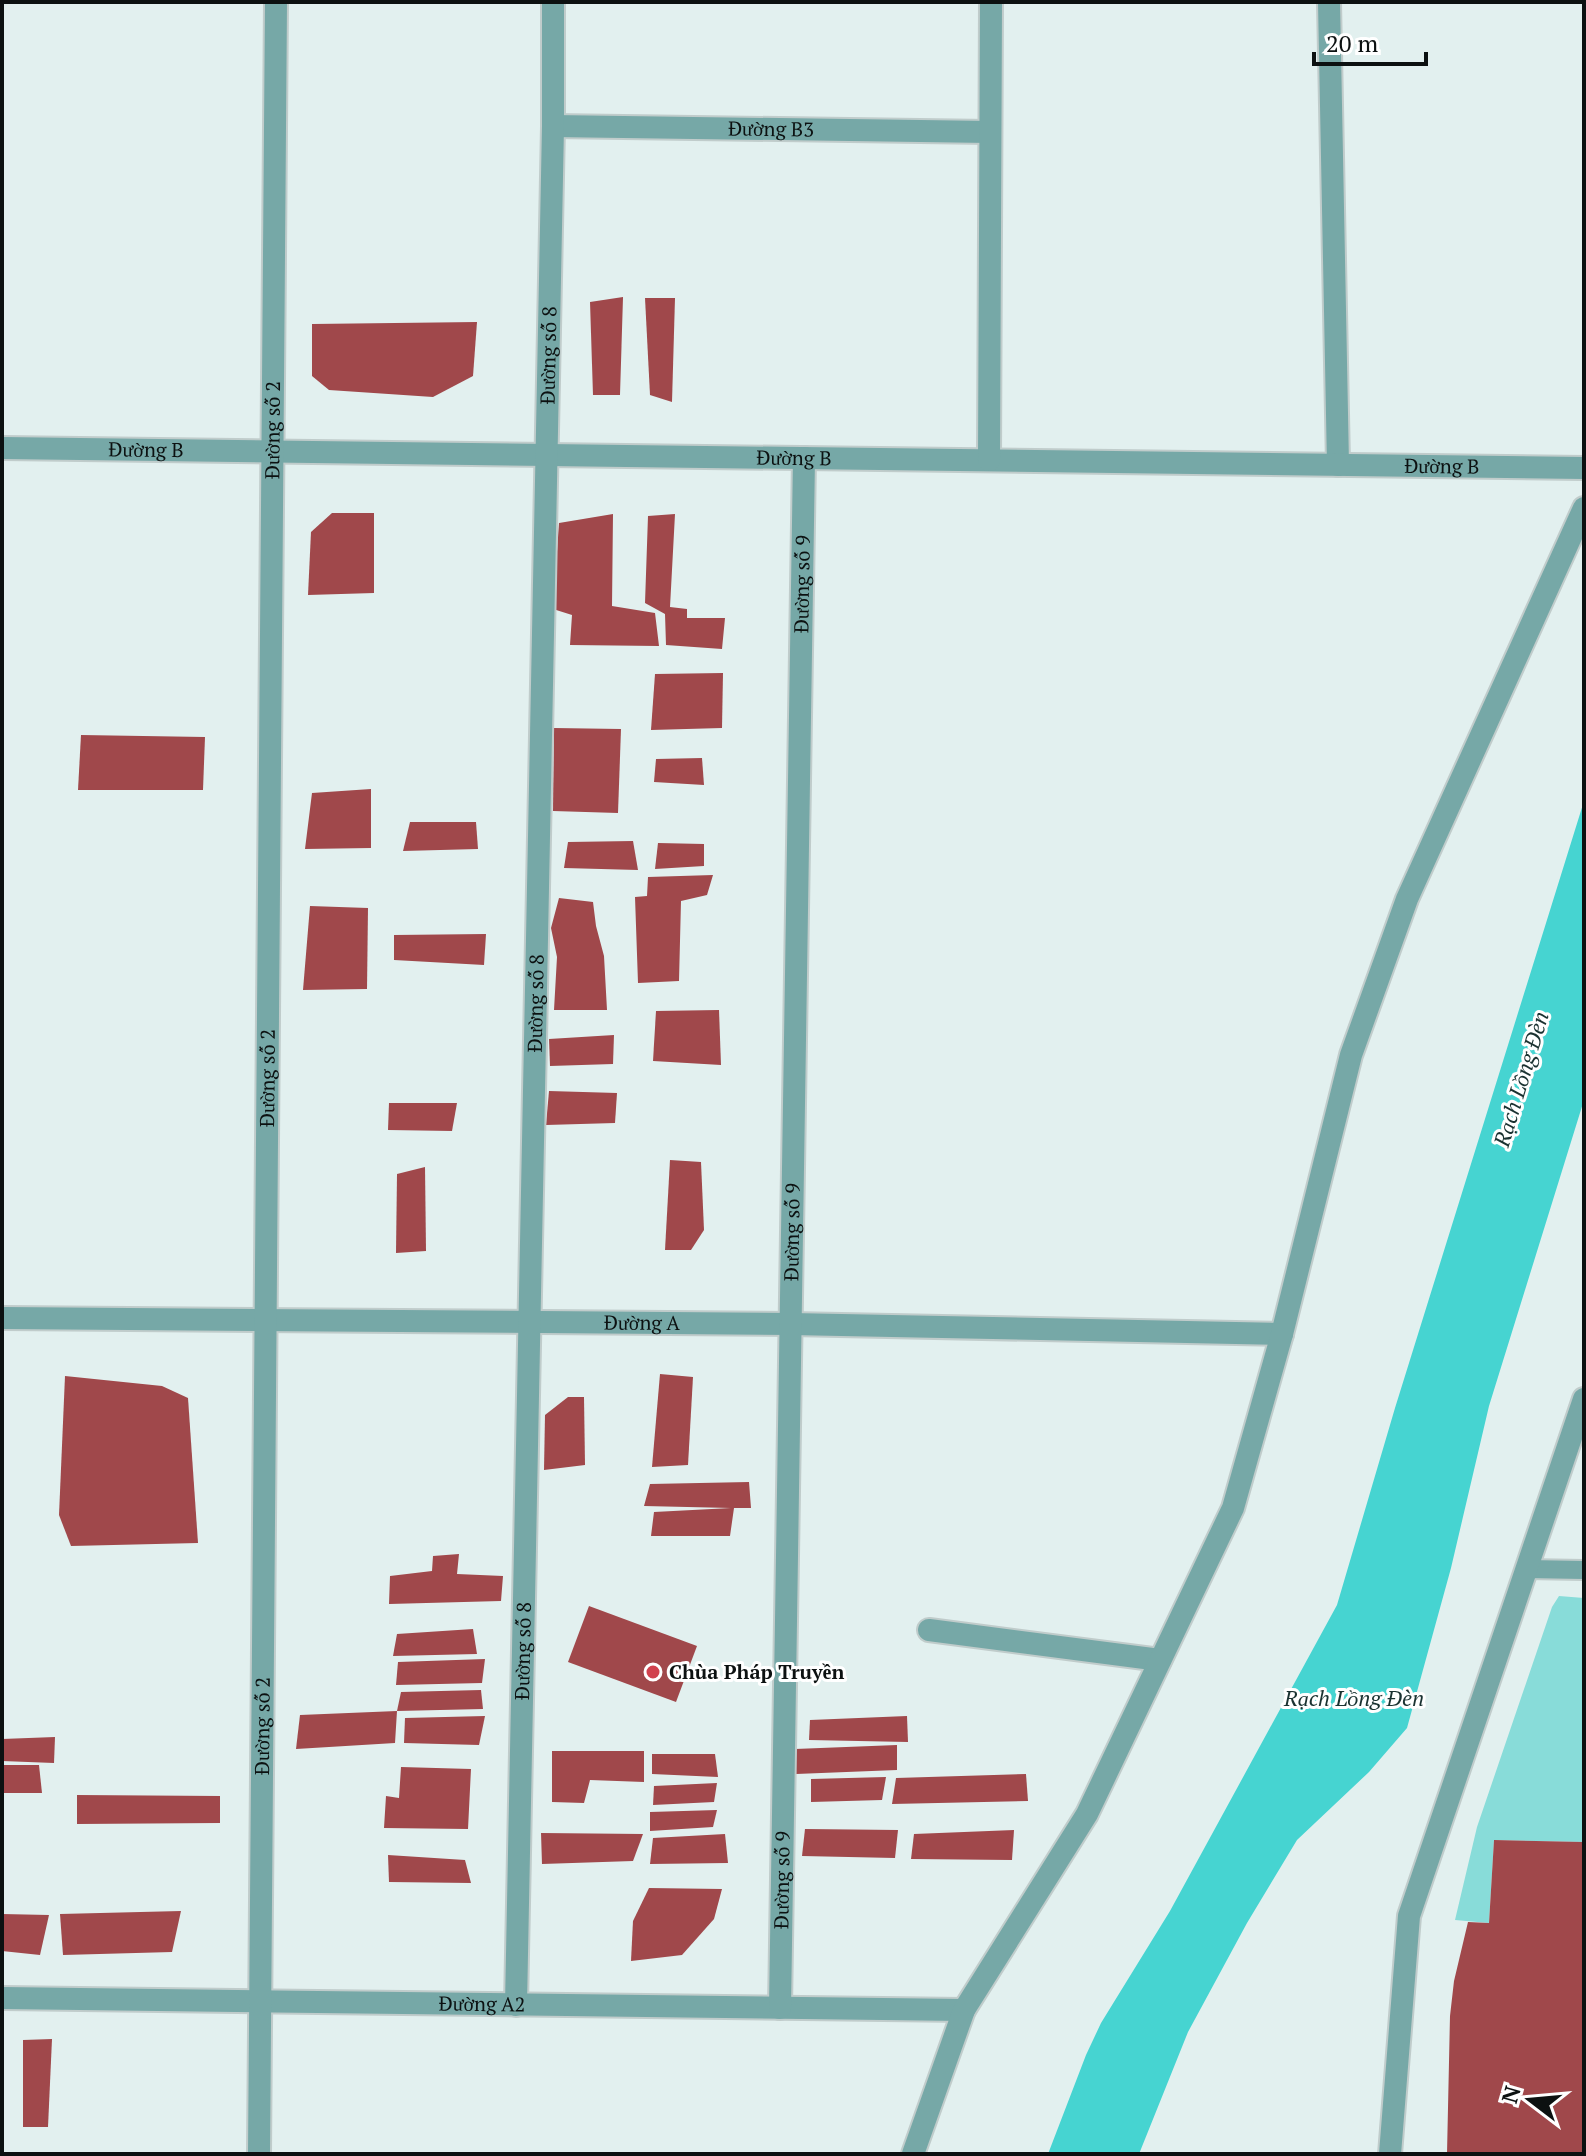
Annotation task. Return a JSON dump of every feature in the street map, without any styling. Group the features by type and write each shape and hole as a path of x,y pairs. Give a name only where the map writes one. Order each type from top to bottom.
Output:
{"street":[{"name":"Đường số 2","path":"259,2154 276,2"},
{"name":"Đường số 8","path":"516,2005 553,2"},
{"path":"989,460 991,2"},
{"path":"1329,2 1338,465"},
{"name":"Đường B3","path":"553,126 990,132"},
{"name":"Đường B","path":"2,448 1584,468"},
{"name":"Đường số 9","path":"780,2008 804,458"},
{"path":"913,2154 964,2010 1087,1814 1233,1508 1282,1334 1351,1055 1413,885 1584,508"},
{"name":"Đường A","path":"2,1318 791,1324 1282,1334"},
{"path":"1390,2154 1409,1916 1584,1399"},
{"path":"929,1630 1160,1660"},
{"name":"Đường A2","path":"2,1998 964,2010"}],"lane":[{"path":"1526,1569 1584,1570"}],"shaded area":[{"path":"1559,1596 1584,1598 1584,1842 1494,1840 1489,1923 1455,1920 1477,1827 1552,1607"}],"water":[{"name":"Rạch Lồng Đèn","path":"1584,801 1584,1100 1489,1406 1451,1568 1407,1728 1369,1772 1297,1840 1247,1923 1188,2032 1139,2154 1048,2154 1101,2023 1170,1911 1337,1605 1395,1408"}],"building":[{"path":"623,297 620,395 593,395 590,302"},
{"path":"645,298 675,298 672,402 650,395"},
{"path":"477,322 473,376 433,397 329,390 312,376 312,324"},
{"path":"332,513 374,513 374,593 308,595 311,532"},
{"path":"613,514 612,606 655,613 659,646 570,645 572,615 553,609 559,523"},
{"path":"675,514 670,607 687,609 687,618 725,618 722,649 666,645 665,614 645,603 648,516"},
{"path":"723,673 722,728 651,730 655,674"},
{"path":"554,728 621,729 618,813 553,811"},
{"path":"81,735 205,737 203,790 78,790"},
{"path":"702,758 704,785 654,782 656,759"},
{"path":"371,789 371,848 305,849 312,793"},
{"path":"410,822 476,822 478,849 403,851"},
{"path":"633,841 638,870 564,868 568,842"},
{"path":"658,843 704,844 704,866 655,869"},
{"path":"713,875 707,895 681,901 679,981 638,983 635,897 647,896 648,877"},
{"path":"559,898 593,902 604,956 607,1010 554,1010 557,957 551,928"},
{"path":"310,906 368,908 367,989 303,990"},
{"path":"486,934 484,965 394,960 394,935"},
{"path":"719,1010 721,1065 653,1061 656,1011"},
{"path":"614,1035 613,1064 550,1066 549,1039"},
{"path":"549,1091 617,1093 615,1123 546,1125"},
{"path":"389,1103 457,1103 452,1131 388,1130"},
{"path":"670,1160 701,1162 704,1230 691,1250 665,1250"},
{"path":"425,1167 426,1251 396,1253 397,1174"},
{"path":"660,1374 693,1377 688,1465 652,1467"},
{"path":"65,1376 162,1386 188,1398 198,1543 71,1546 59,1515"},
{"path":"568,1397 584,1397 585,1465 544,1470 545,1415"},
{"path":"749,1482 751,1508 734,1508 730,1536 651,1536 654,1512 731,1508 644,1506 650,1484"},
{"path":"459,1554 457,1574 503,1576 501,1601 389,1604 390,1576 432,1571 433,1556"},
{"path":"589,1606 697,1646 676,1702 568,1662"},
{"path":"473,1629 477,1654 393,1656 397,1634"},
{"path":"485,1659 482,1683 396,1685 398,1662"},
{"path":"481,1690 483,1709 397,1711 401,1692"},
{"path":"397,1711 395,1743 296,1749 300,1715"},
{"path":"485,1716 479,1745 404,1743 405,1718"},
{"path":"907,1716 908,1742 809,1740 810,1720"},
{"path":"55,1737 54,1763 2,1761 2,1739"},
{"path":"897,1745 897,1770 796,1774 795,1749"},
{"path":"552,1751 644,1751 644,1782 590,1780 584,1803 552,1802"},
{"path":"652,1754 715,1754 718,1777 652,1774"},
{"path":"2,1765 39,1765 42,1793 2,1793"},
{"path":"401,1767 471,1769 468,1829 384,1828 386,1796 399,1798"},
{"path":"1026,1774 1028,1801 892,1804 896,1778"},
{"path":"886,1777 882,1800 811,1802 811,1779"},
{"path":"717,1783 714,1802 653,1805 654,1786"},
{"path":"77,1795 220,1796 220,1823 77,1824"},
{"path":"717,1810 713,1827 650,1831 650,1812"},
{"path":"805,1829 898,1830 895,1858 802,1856"},
{"path":"1014,1830 1012,1860 911,1859 914,1834"},
{"path":"541,1833 643,1834 633,1861 542,1864"},
{"path":"725,1834 728,1863 650,1864 653,1838"},
{"path":"1494,1840 1584,1842 1584,2154 1447,2154 1450,2016 1454,1981 1468,1922 1489,1923"},
{"path":"388,1855 465,1860 471,1883 389,1882"},
{"path":"649,1888 722,1889 714,1919 682,1955 631,1961 633,1921"},
{"path":"181,1911 172,1952 63,1955 60,1914"},
{"path":"2,1914 49,1915 40,1955 2,1951"},
{"path":"52,2039 48,2127 23,2127 23,2040"}],"place":[{"name":"Chùa Pháp Truyền","path":"653,1672"}]}
